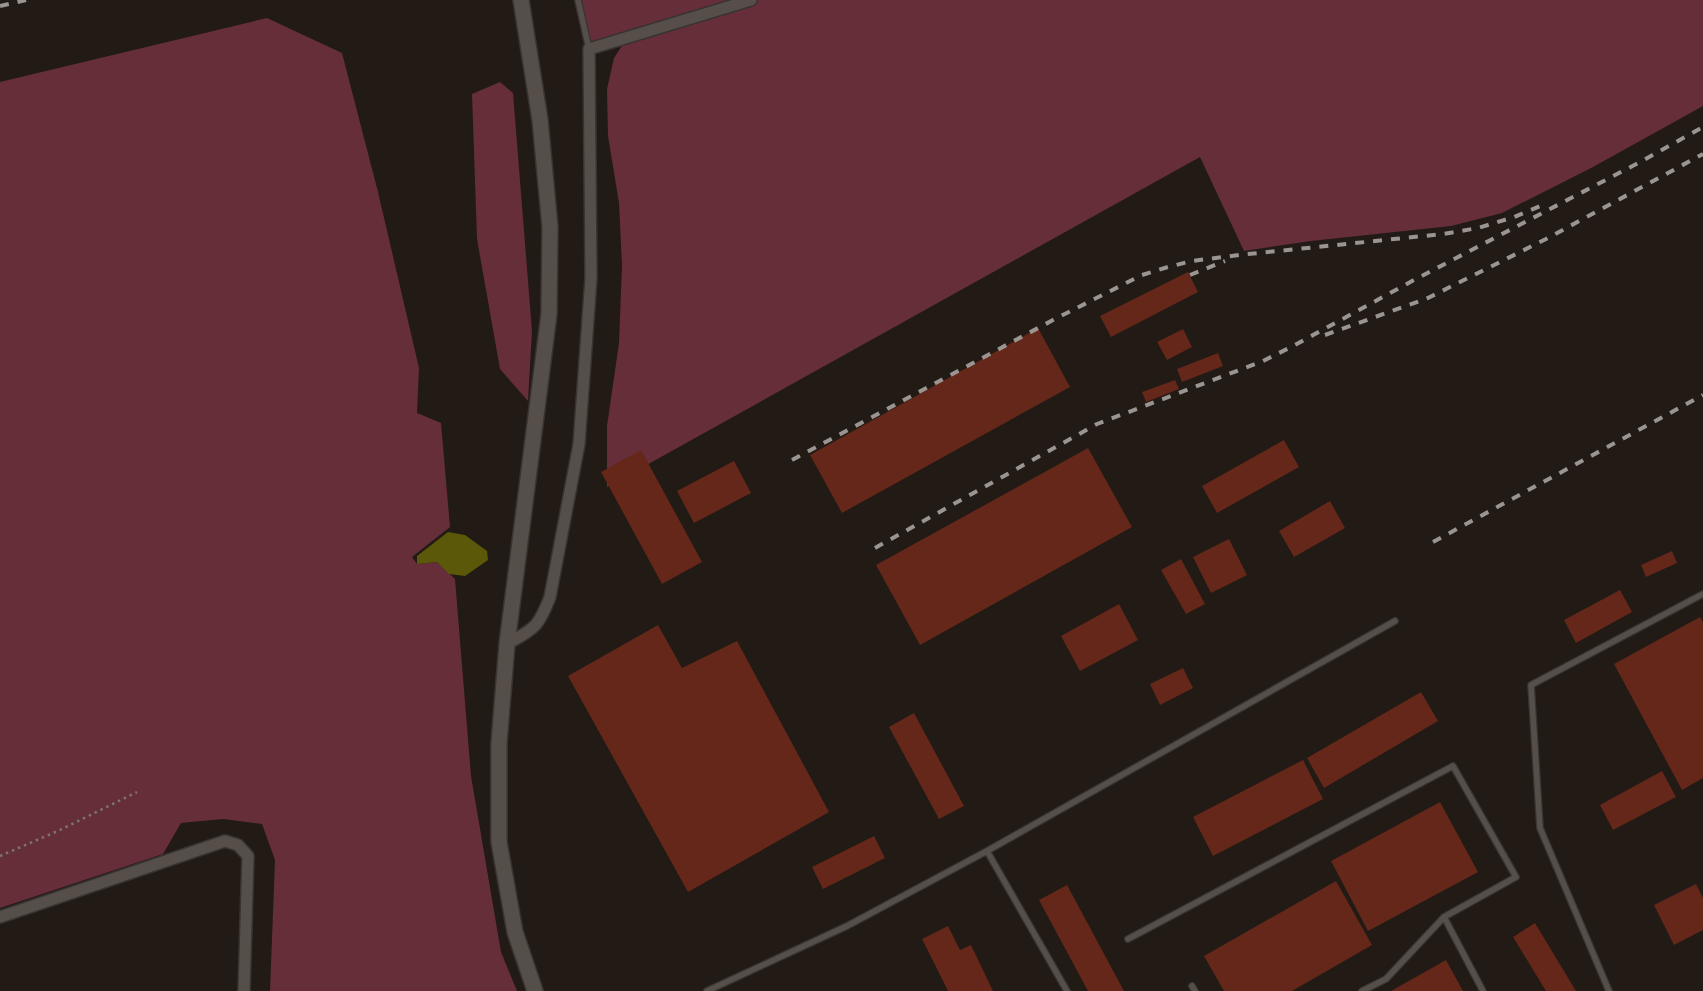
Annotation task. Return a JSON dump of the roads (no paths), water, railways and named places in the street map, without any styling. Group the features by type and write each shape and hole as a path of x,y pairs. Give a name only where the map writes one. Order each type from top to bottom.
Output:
{"street":[{"path":"521,0 540,120 550,227 548,314 507,644 499,743 499,842 515,932 535,991"},
{"path":"507,644 533,629 542,617 550,597 579,444 591,278 589,49 750,0"},
{"path":"0,917 188,852 225,841 232,843 238,845 248,856 244,991"}],"lane":[{"path":"578,0 589,49"},
{"path":"1609,991 1540,828 1532,685 1703,594"},
{"path":"707,991 848,926 987,851 1395,622"},
{"path":"1128,939 1452,766 1516,878 1444,918 1386,979 1362,991"},
{"path":"987,851 1067,991"},
{"path":"1444,918 1483,991"}],"railway":[{"path":"0,6 26,0"},
{"path":"875,548 1097,424 1263,361 1703,127"},
{"path":"1325,335 1428,298 1546,239 1703,154"},
{"path":"792,460 1053,320 1142,275 1192,261 1443,234 1478,228 1514,217 1545,204"},
{"path":"1190,275 1225,261"},
{"path":"1433,542 1703,395"}]}
